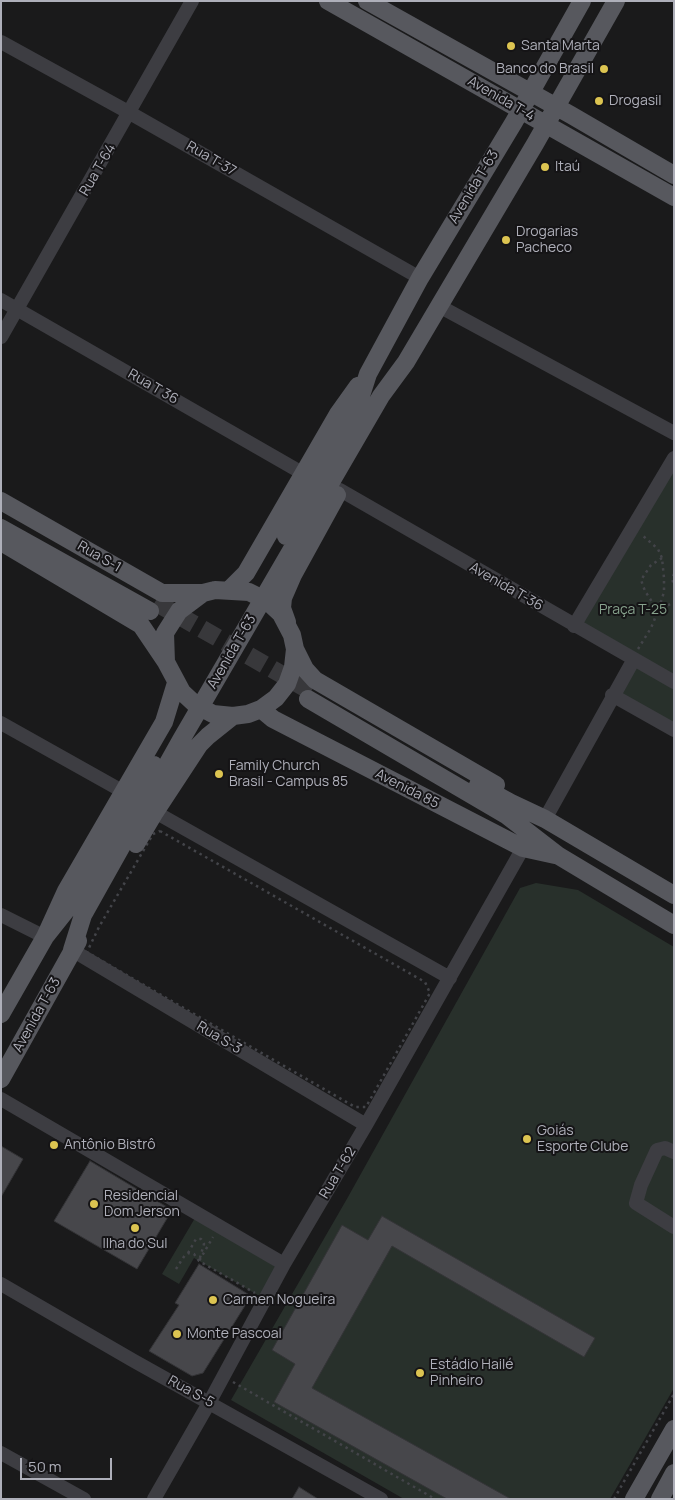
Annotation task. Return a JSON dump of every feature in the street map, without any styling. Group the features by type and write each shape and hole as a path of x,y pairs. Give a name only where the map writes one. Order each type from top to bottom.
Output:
{"main road":[{"name":"Avenida T-4","path":"328,1 674,196"},
{"name":"Avenida T-4","path":"367,1 674,175"},
{"name":"Avenida T-63","path":"288,543 358,405 368,374 420,278 530,93 582,1"},
{"name":"Avenida T-63","path":"72,950 83,915 177,737 288,543 381,396 406,362 546,125 616,1"},
{"name":"Avenida T-63","path":"287,622 282,608 283,598 292,575 389,401 406,362"},
{"name":"Avenida T-63","path":"229,590 246,573 352,392 368,374"},
{"name":"Rua S-1","path":"1,501 162,593 203,593"},
{"name":"Rua S-1","path":"1,514 153,607 1,528"},
{"path":"1,542 141,625 166,662 182,692 196,705 213,714 233,716 248,714 261,709 276,698 287,684 293,667 295,648 287,622 267,601 249,592 215,590 203,593 179,611 165,633 166,662"},
{"name":"Avenida 85","path":"295,648 305,669 315,680 517,797 545,820"},
{"name":"Avenida T-63","path":"1,1014 45,937 66,891 164,722 176,683"},
{"name":"Avenida 85","path":"674,895 545,820 311,696 506,815 559,856 674,925"},
{"name":"Avenida 85","path":"261,709 273,719 523,848 559,856"},
{"name":"Avenida T-63","path":"1,1079 72,950 87,928 155,812 199,746 208,736 233,716"},
{"name":"Avenida T-63","path":"45,937 76,898 177,737"},
{"path":"634,1499 674,1429"},
{"path":"660,1499 674,1473"}],"street":[{"name":"Rua T-64","path":"1,337 192,1"},
{"name":"Rua T-37","path":"1,42 420,278"},
{"name":"Rua T 36","path":"1,300 304,474"},
{"path":"439,306 674,433"},
{"path":"574,626 674,458"},
{"name":"Avenida T-36","path":"340,490 574,626 634,657 674,682"},
{"path":"545,820 634,657"},
{"path":"612,695 674,730"},
{"path":"1,723 124,792"},
{"path":"155,812 450,978"},
{"name":"Rua T-62","path":"154,1499 209,1403 284,1264 366,1125 523,848"},
{"path":"1,915 45,937"},
{"name":"Rua S-3","path":"72,950 366,1125"},
{"path":"1,1098 284,1264"},
{"path":"674,1152 665,1148 658,1150 641,1185 636,1203 674,1227"},
{"name":"Rua S-5","path":"1,1284 381,1499"},
{"path":"1,1453 84,1499"}],"path":[{"path":"634,657 652,628 664,592 662,558 658,548 636,529"},
{"path":"658,611 645,591 641,580 651,566 662,558"},
{"path":"674,574 672,578 674,585"},
{"path":"658,611 674,602"},
{"path":"160,831 425,982 430,993 366,1107 355,1107 87,952 99,927 152,834 160,831"},
{"path":"199,1261 219,1226"},
{"path":"176,1269 196,1239 201,1239 204,1244 199,1261"},
{"path":"187,1254 194,1254 199,1261 259,1296"},
{"path":"231,1380 435,1499"},
{"path":"614,1499 674,1394"}],"green space":[{"name":"Praça T-25","path":"674,461 674,678 577,625"},
{"path":"635,666 674,688 674,725 619,694"},
{"name":"Goiás Esporte Clube","path":"536,883 578,890 674,947 674,1388 610,1499 404,1499 231,1400 348,1197 520,888"},
{"path":"195,1218 278,1268 261,1297 194,1258 179,1284 162,1274"}],"building":[{"path":"1,1146 23,1159 1,1197"},
{"path":"90,1161 172,1210 137,1269 54,1221"},
{"path":"382,1216 595,1338 584,1357 392,1246 312,1388 511,1499 447,1499 274,1402 295,1364 272,1350 342,1225 368,1240"},
{"path":"199,1264 251,1296 203,1373 192,1376 149,1351 179,1305 175,1303"},
{"path":"299,1487 318,1499 292,1499"}],"tunnel":[{"path":"155,602 314,693"}],"place":[{"name":"Santa Marta","path":"511,46"},
{"name":"Banco do Brasil","path":"604,69"},
{"name":"Drogasil","path":"599,101"},
{"name":"Itaú","path":"545,167"},
{"name":"Drogarias Pacheco","path":"506,240"},
{"name":"Family Church Brasil - Campus 85","path":"219,774"},
{"name":"Goiás Esporte Clube","path":"527,1139"},
{"name":"Antônio Bistrô","path":"54,1145"},
{"name":"Residencial Dom Jerson","path":"94,1204"},
{"name":"Ilha do Sul","path":"135,1228"},
{"name":"Carmen Nogueira","path":"213,1300"},
{"name":"Monte Pascoal","path":"177,1334"},
{"name":"Estádio Hailé Pinheiro","path":"420,1373"}]}
